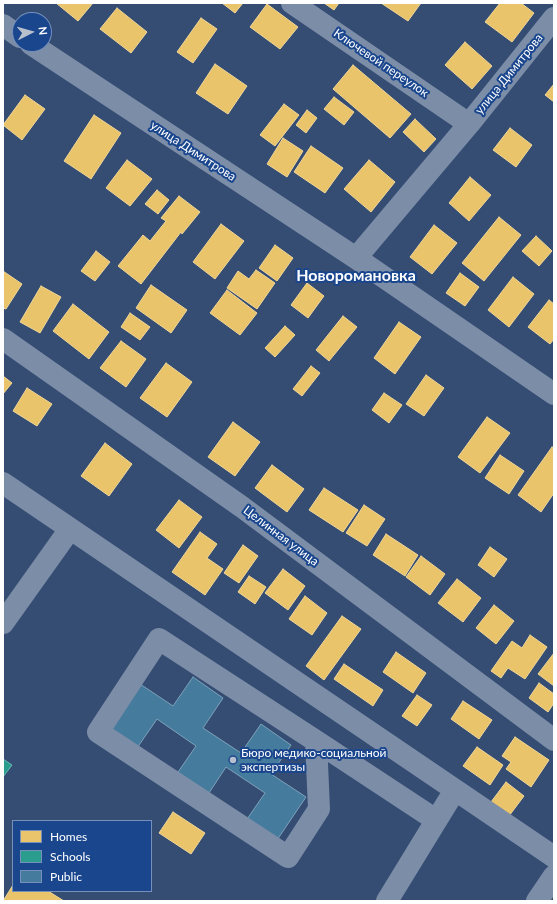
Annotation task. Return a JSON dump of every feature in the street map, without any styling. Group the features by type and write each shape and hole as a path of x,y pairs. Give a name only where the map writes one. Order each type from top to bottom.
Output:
{"street":[{"name":"Ключевой переулок","path":"292,3 470,124"},
{"name":"улица Димитрова","path":"356,258 470,124 554,18"},
{"path":"3,26 12,32"},
{"name":"улица Димитрова","path":"43,52 356,258 554,394"},
{"name":"Целинная улица","path":"3,339 242,507 554,740"},
{"path":"3,483 554,857"},
{"path":"3,623 70,528"},
{"path":"316,741 319,809 288,857 98,732 159,638 316,741 436,820"},
{"path":"387,901 455,790"},
{"path":"537,901 554,876"}],"building: Homes":[{"path":"56,3 93,3 78,21"},
{"path":"222,3 243,3 235,13"},
{"path":"324,3 339,3 334,10"},
{"path":"381,3 421,3 408,21"},
{"path":"500,3 521,3 534,13 512,42 485,22"},
{"path":"267,4 298,27 280,49 250,27"},
{"path":"117,8 147,32 131,53 100,29"},
{"path":"201,18 217,29 193,63 177,52"},
{"path":"465,42 492,66 472,89 445,65"},
{"path":"215,64 247,86 228,114 196,93"},
{"path":"353,65 411,114 390,138 333,89"},
{"path":"554,84 554,102 545,95"},
{"path":"25,95 45,109 22,140 3,125"},
{"path":"334,97 354,112 344,125 324,109"},
{"path":"284,104 299,115 275,146 260,135"},
{"path":"307,110 317,118 306,133 296,125"},
{"path":"94,115 121,133 91,179 64,161"},
{"path":"415,119 436,139 424,152 403,132"},
{"path":"510,128 532,145 516,167 493,150"},
{"path":"283,138 303,151 287,177 267,164"},
{"path":"311,146 343,168 325,193 294,172"},
{"path":"127,160 152,179 130,206 106,188"},
{"path":"369,160 395,182 371,212 344,189"},
{"path":"470,177 491,195 469,221 449,203"},
{"path":"157,190 169,200 158,214 145,204"},
{"path":"179,196 200,212 182,234 181,232 141,284 118,266 143,235 150,241 166,221 161,218"},
{"path":"499,217 521,235 484,281 462,263"},
{"path":"221,224 244,241 215,279 193,262"},
{"path":"434,225 457,243 432,274 410,257"},
{"path":"536,236 552,251 539,266 522,251"},
{"path":"275,245 293,258 277,281 259,268"},
{"path":"96,251 110,262 95,281 81,271"},
{"path":"256,270 275,283 257,309 227,288 238,271 249,279"},
{"path":"3,271 22,284 6,309 3,308"},
{"path":"460,273 479,287 465,306 446,293"},
{"path":"513,277 534,294 509,327 488,310"},
{"path":"307,283 324,296 308,318 291,305"},
{"path":"151,285 187,310 171,333 136,308"},
{"path":"41,286 61,297 40,333 20,322"},
{"path":"227,290 257,313 240,335 210,313"},
{"path":"549,300 554,304 554,339 550,344 528,327"},
{"path":"73,304 109,332 89,359 53,331"},
{"path":"130,313 150,327 140,340 121,327"},
{"path":"343,316 357,327 329,361 316,350"},
{"path":"399,322 421,337 395,374 374,358"},
{"path":"285,326 295,335 275,357 265,348"},
{"path":"121,341 146,359 126,387 100,368"},
{"path":"166,363 192,382 167,417 140,398"},
{"path":"311,366 320,373 302,396 293,389"},
{"path":"426,375 444,388 424,416 406,404"},
{"path":"3,376 12,383 3,394"},
{"path":"27,388 52,404 37,426 13,411"},
{"path":"384,393 402,405 389,423 372,410"},
{"path":"487,417 510,433 480,473 458,457"},
{"path":"233,422 260,442 235,476 208,457"},
{"path":"105,443 132,464 109,496 81,476"},
{"path":"552,447 554,448 554,493 541,512 518,495"},
{"path":"500,455 524,471 509,494 485,478"},
{"path":"272,465 304,489 287,512 255,488"},
{"path":"324,488 358,510 343,532 309,510"},
{"path":"179,500 202,517 179,548 156,530"},
{"path":"364,505 385,519 367,546 346,533"},
{"path":"200,532 217,544 207,558 223,569 205,595 172,572"},
{"path":"386,534 418,555 405,576 373,555"},
{"path":"243,545 258,556 239,583 224,573"},
{"path":"490,547 507,559 494,577 478,565"},
{"path":"421,556 445,574 430,595 406,577"},
{"path":"283,569 305,586 288,610 265,593"},
{"path":"249,576 266,587 255,604 238,592"},
{"path":"457,579 481,598 463,622 438,603"},
{"path":"305,596 327,613 312,635 289,619"},
{"path":"494,605 514,621 496,644 476,628"},
{"path":"342,616 361,629 324,680 306,666"},
{"path":"530,635 547,647 525,679 508,668 501,678 491,671 512,641 522,648"},
{"path":"396,652 426,673 413,693 383,672"},
{"path":"554,653 554,686 538,674"},
{"path":"344,664 383,690 373,706 334,679"},
{"path":"539,683 554,694 554,703 548,712 529,698"},
{"path":"417,695 432,705 417,726 402,716"},
{"path":"463,701 492,720 479,739 451,719"},
{"path":"515,737 549,760 531,787 506,769 511,762 502,756"},
{"path":"477,747 503,765 490,785 463,766"},
{"path":"506,782 524,796 509,816 491,802"},
{"path":"173,812 205,833 191,854 159,833"},
{"path":"12,887 12,892 50,892 64,901 3,901"}],"building: Schools":[{"path":"3,759 12,765 3,777"}],"building: Public":[{"name":"Бюро медико-социальной экспертизы","path":"193,677 223,698 203,728 241,753 261,724 291,745 271,774 306,797 275,843 245,822 265,793 226,767 207,796 176,775 196,746 157,719 137,748 107,728 137,682 173,706"}],"place":[{"name":"Бюро медико-социальной экспертизы","path":"233,760"}],"district":[{"name":"Новоромановка","path":"356,276"}]}
